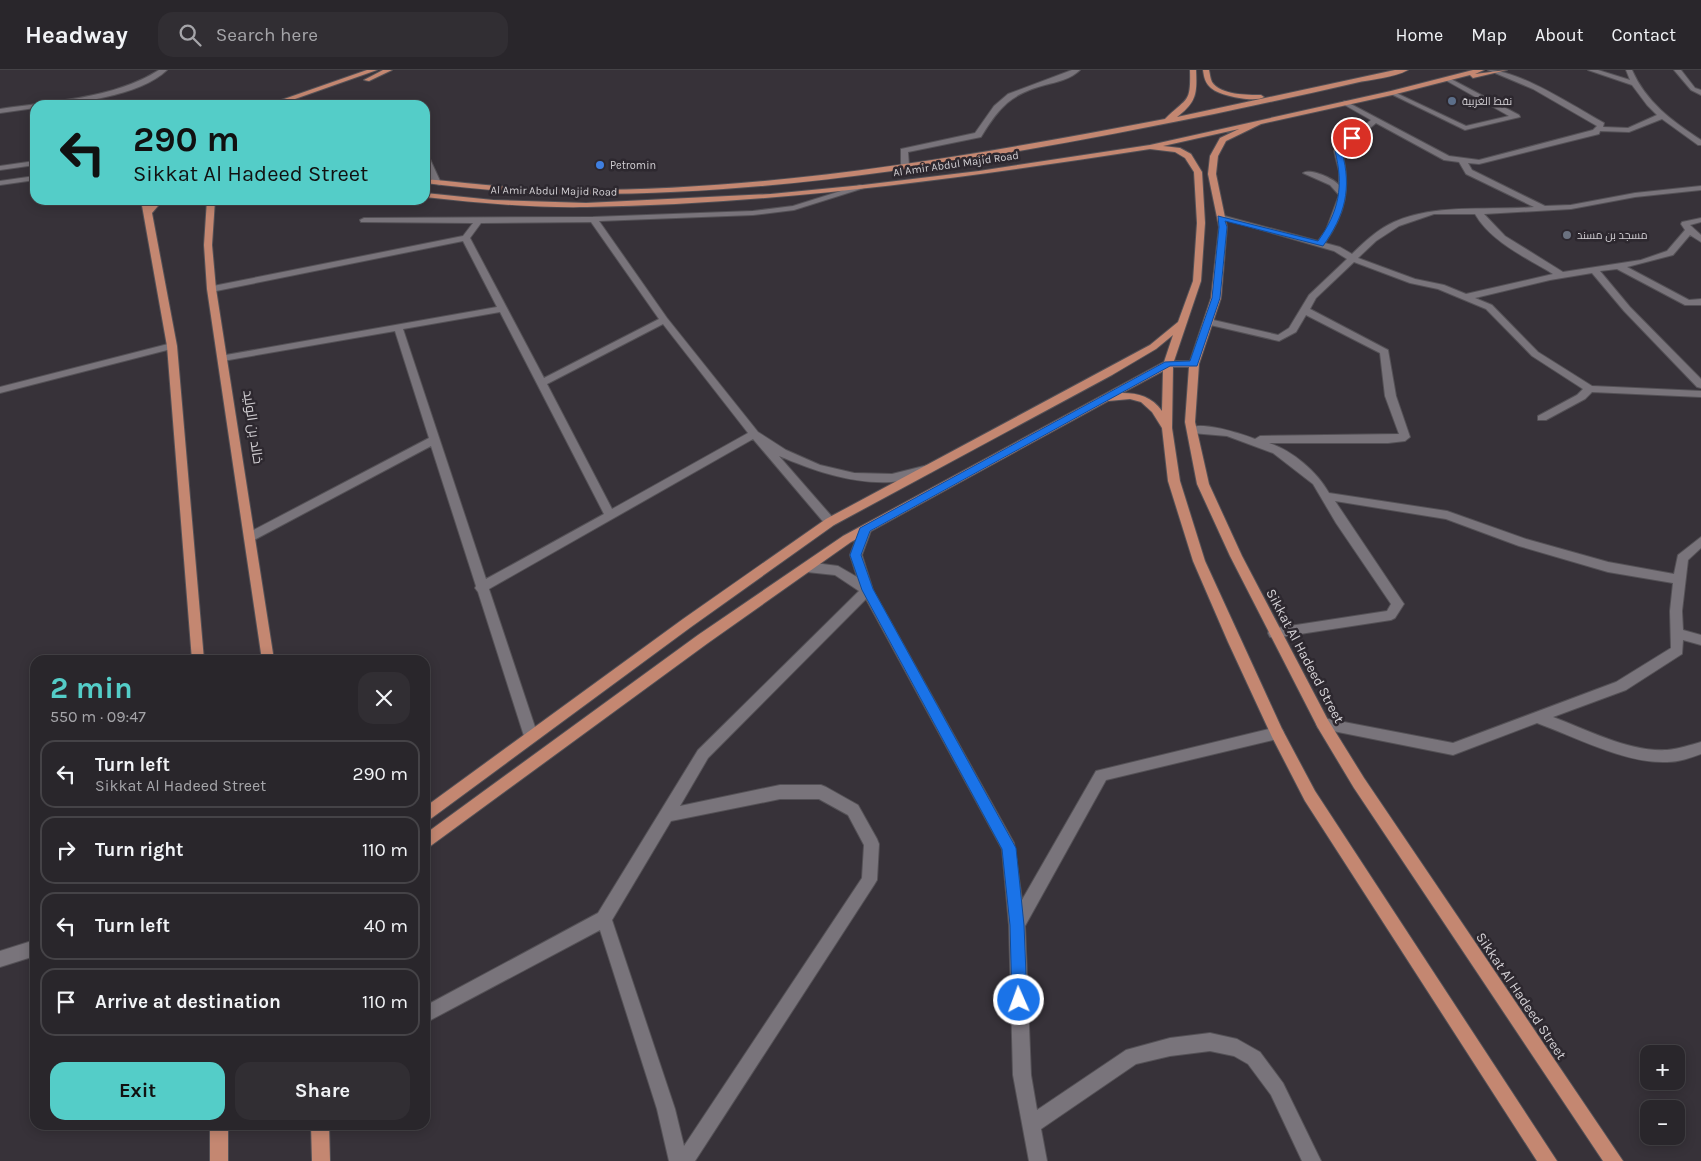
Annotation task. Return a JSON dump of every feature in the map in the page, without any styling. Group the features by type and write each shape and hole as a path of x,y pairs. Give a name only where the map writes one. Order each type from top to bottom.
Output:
{"main road":[{"path":"286,100 374,70"},
{"path":"306,100 353,85 389,70"},
{"path":"1164,122 1183,109 1194,94 1193,70"},
{"path":"1206,70 1209,82 1216,89 1252,98 1289,96"},
{"path":"1365,78 1395,70"},
{"name":"Al Amir Abdul Majid Road","path":"430,182 571,192 634,191 798,181 905,166 1164,122 1405,70"},
{"name":"Al Amir Abdul Majid Road","path":"430,196 493,202 586,205 771,196 864,188 1150,147 1392,93 1481,70"},
{"path":"1392,93 1504,70"},
{"name":"Sikkat Al Hadeed Street","path":"1260,122 1223,140 1214,156 1212,174 1223,227 1216,298 1194,364 1192,430 1203,484 1274,633 1323,724 1359,784 1614,1161"},
{"path":"1150,147 1177,150 1188,156 1198,172 1202,223 1197,281 1168,364 1167,428 1174,481 1199,561 1277,733 1310,796 1548,1161"},
{"path":"146,205 172,346 198,655"},
{"path":"148,212 154,205"},
{"name":"خالد بن الوليد","path":"211,205 208,262 211,289 267,655"},
{"path":"430,812 531,736 830,522 1108,373 1153,346 1181,324"},
{"path":"430,839 703,639 866,528 1098,400 1168,364 1194,364"},
{"path":"1098,400 1125,395 1140,397 1155,407 1167,428"},
{"path":"219,1130 220,1161"},
{"path":"320,1130 321,1161"}],"street":[{"path":"63,100 121,90 154,78 164,70"},
{"path":"905,166 904,151 978,135 994,108 1009,96 1025,88 1054,80 1077,70"},
{"path":"1591,70 1636,84"},
{"path":"1629,70 1636,84 1660,117 1701,143"},
{"path":"1677,70 1694,89 1701,93"},
{"path":"1493,71 1535,88 1600,125 1598,129"},
{"path":"1392,93 1465,128 1516,117 1449,80"},
{"path":"1345,103 1447,158 1479,162 1596,132 1598,129 1629,130 1660,117"},
{"path":"0,111 30,106"},
{"path":"1320,244 1330,230 1343,195 1343,171 1338,151 1376,120"},
{"path":"1462,160 1469,172 1544,209"},
{"path":"0,168 30,164"},
{"path":"430,167 438,183"},
{"path":"1306,173 1333,183 1343,195"},
{"path":"0,183 30,179"},
{"path":"364,220 479,221 593,219 754,213 794,208 864,188"},
{"path":"1209,322 1279,338 1293,330 1312,297 1373,239 1396,224 1432,212 1544,209 1635,195 1701,188"},
{"path":"1478,212 1499,235 1561,275"},
{"path":"1221,217 1320,244 1413,282 1441,287 1489,307 1535,354 1590,388 1701,394"},
{"path":"593,219 664,320 754,434 830,522"},
{"path":"1701,220 1685,224 1689,230 1701,239"},
{"path":"211,289 466,238 479,221"},
{"path":"1466,297 1561,275 1642,262 1670,253 1683,240 1689,230"},
{"path":"466,238 610,515"},
{"path":"1618,266 1688,303 1701,302"},
{"path":"1594,270 1627,310 1655,336 1701,386"},
{"path":"223,358 503,309"},
{"path":"1250,441 1388,439 1405,436 1391,405 1385,352 1304,310"},
{"path":"541,383 664,320"},
{"path":"398,327 481,588 531,736"},
{"path":"0,390 172,346"},
{"path":"1542,418 1582,397 1590,388"},
{"path":"1192,430 1228,433 1277,450 1317,481 1398,604 1391,615 1274,633"},
{"path":"754,434 782,453 817,468 854,477 892,478 932,468"},
{"path":"481,588 754,434"},
{"path":"250,537 434,440"},
{"path":"1326,496 1447,515 1523,543 1608,567 1679,579"},
{"path":"866,528 856,555 867,590 1009,848 1017,925 1022,1075 1038,1161"},
{"path":"1323,724 1453,748 1621,686 1676,650 1676,610 1682,558 1701,541"},
{"path":"807,567 838,571 867,590"},
{"path":"430,1012 604,919 703,754 867,590"},
{"path":"1676,633 1701,640"},
{"path":"1538,718 1623,747 1659,756 1676,755 1701,748"},
{"path":"1017,925 1101,775 1277,733"},
{"path":"667,815 780,792 822,792 853,810 872,844 868,880 684,1161"},
{"path":"604,919 666,1109 678,1161"},
{"path":"0,959 30,950"},
{"path":"1031,1125 1132,1056 1170,1047 1210,1042 1237,1048 1254,1058 1277,1089 1312,1161"}],"place":[{"name":"نفط الغربية","path":"1452,101"},
{"name":"Petromin","path":"600,165"},
{"name":"مسجد بن مسند","path":"1567,235"}],"route":[{"path":"1019,1000 1017,925 1009,848 950,737 867,590 856,555 866,528 1098,400 1168,364 1194,364 1216,298 1223,227 1221,217 1320,244 1330,230 1343,195 1343,171 1338,151 1352,138"}]}
